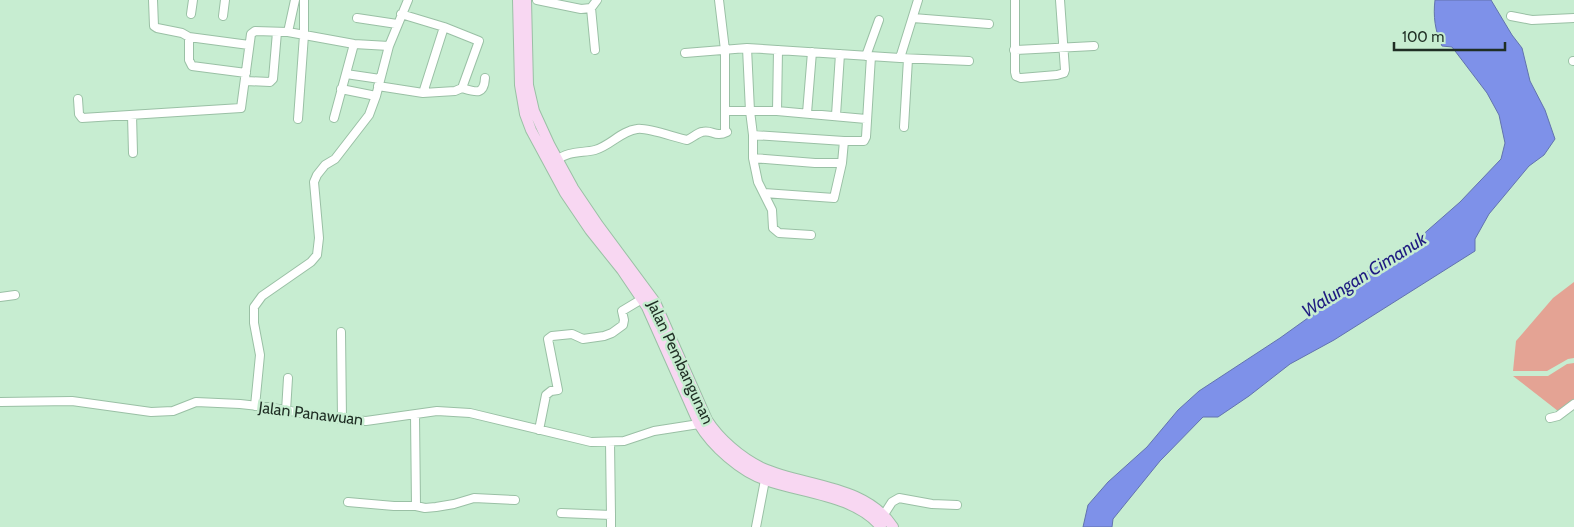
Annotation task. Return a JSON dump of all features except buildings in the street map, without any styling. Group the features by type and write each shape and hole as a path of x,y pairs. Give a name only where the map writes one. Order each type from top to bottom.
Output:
{"main road":[{"name":"Jalan Pembangunan","path":"518,0 520,85 525,114 531,130 558,160 601,237 642,299 703,422 746,460 763,468 816,483 868,503 893,527"},
{"name":"Jalan Pembangunan","path":"526,0 528,85 544,146 565,193 655,302 703,422 706,436 741,468 765,480 843,502 868,514 881,527"}],"street":[{"path":"153,0 154,26 157,28 182,33 189,37 249,45"},
{"path":"191,14 193,0"},
{"path":"224,16 225,0"},
{"path":"288,32 295,0"},
{"path":"298,119 304,35 304,0"},
{"path":"255,406 260,355 254,323 254,307 262,296 311,262 318,255 319,238 314,182 325,165 335,159 369,115 389,46 408,0"},
{"path":"537,0 581,9 591,8"},
{"path":"594,50 591,8 597,0"},
{"path":"558,160 562,156 569,154 596,150 617,137 637,128 687,140 701,132 721,135 727,132 725,130 725,50 719,0"},
{"path":"904,127 904,59 918,0"},
{"path":"1015,0 1015,72 1016,76 1021,78 1064,73 1060,0"},
{"path":"401,14 444,27 478,41 462,88"},
{"path":"1511,16 1532,20 1574,18"},
{"path":"357,18 397,24"},
{"path":"913,18 989,24"},
{"path":"753,135 859,142 866,139 869,56 879,20"},
{"path":"423,92 444,27"},
{"path":"78,99 79,114 82,118 241,108 251,34 255,31 288,32 354,44 389,46"},
{"path":"189,37 189,60 192,66 270,82 273,79 277,32"},
{"path":"334,118 354,44"},
{"path":"1014,50 1094,46"},
{"path":"747,48 753,158 758,182 772,210 773,228 779,233 811,235"},
{"path":"685,53 747,48 904,59 969,61"},
{"path":"777,111 778,50"},
{"path":"807,113 812,52"},
{"path":"836,115 840,54"},
{"path":"346,74 423,92 455,91 462,88 476,93 480,92 485,78"},
{"path":"341,89 376,96"},
{"path":"726,111 777,111 866,119"},
{"path":"132,115 133,153"},
{"path":"764,193 833,199 836,196 844,141"},
{"path":"753,158 821,164 842,163"},
{"path":"0,297 15,295"},
{"path":"539,430 546,396 550,391 558,390 548,339 552,336 572,334 583,339 612,333 624,322 622,311 642,299"},
{"path":"341,332 342,419"},
{"path":"286,411 288,378"},
{"name":"Jalan Panawuan","path":"0,402 72,401 151,412 174,411 196,402 255,406 366,421 437,411 470,413 591,442 624,441 654,431 703,422"},
{"path":"1550,418 1558,416 1574,404"},
{"path":"415,414 416,506"},
{"path":"610,442 611,527"},
{"path":"756,527 765,480"},
{"path":"348,502 425,508 454,504 474,498 515,500"},
{"path":"883,516 892,502 899,498 932,504 957,505"},
{"path":"561,514 611,515"}],"shaded area":[{"path":"1574,282 1574,358 1568,359 1547,371 1513,371 1516,341 1553,298"},
{"path":"1574,363 1574,400 1558,411 1513,376 1548,376 1567,364"}],"water":[{"name":"Walungan Cimanuk","path":"1435,0 1491,0 1522,48 1530,81 1545,110 1555,139 1544,155 1529,166 1489,214 1475,239 1475,251 1334,340 1290,364 1218,417 1203,417 1160,461 1113,519 1112,527 1083,527 1088,505 1108,482 1147,447 1178,410 1199,391 1280,338 1326,305 1352,278 1395,259 1460,202 1501,159 1505,143 1499,115 1487,93 1452,47 1442,46 1435,23"}]}
